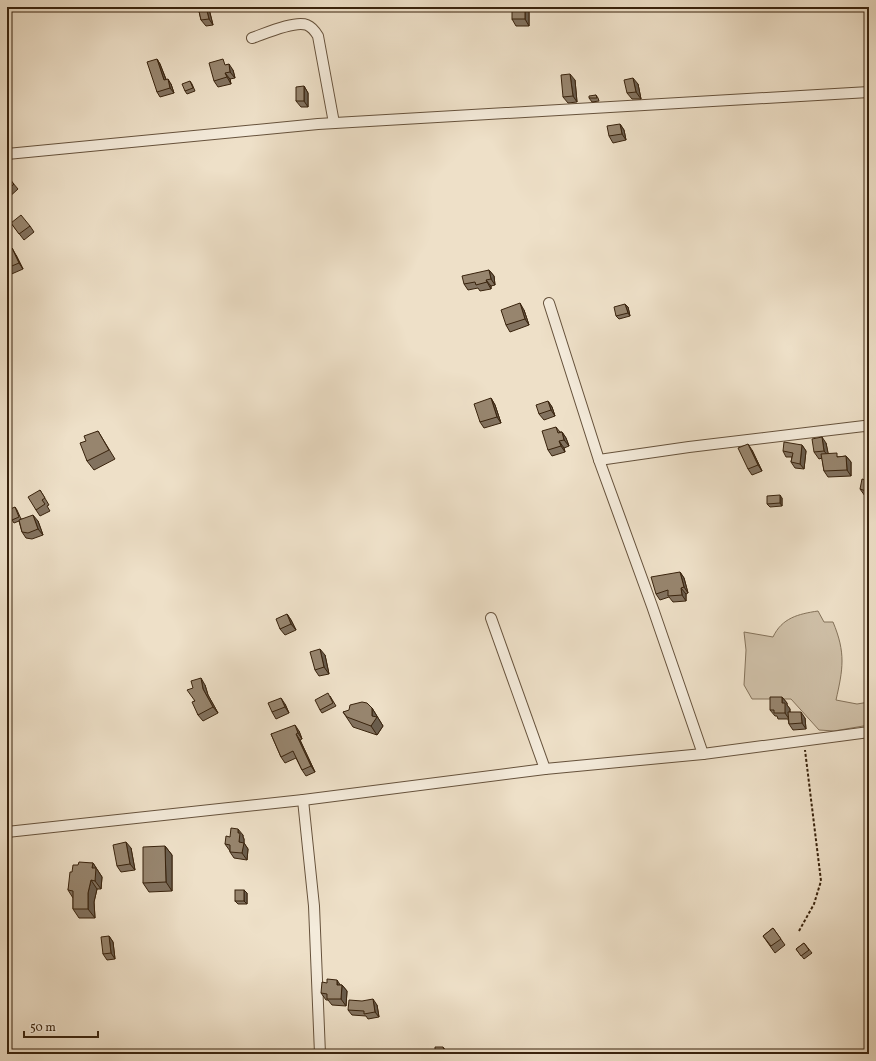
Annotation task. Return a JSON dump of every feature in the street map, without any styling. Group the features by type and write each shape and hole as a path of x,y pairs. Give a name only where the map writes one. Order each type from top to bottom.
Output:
{"street":[{"path":"252,38 289,26 305,24 313,28 318,36 334,123"},
{"path":"7,154 334,123 869,92"},
{"path":"549,303 599,460 652,606 703,754"},
{"path":"599,460 689,447 869,427"},
{"path":"491,618 545,769"},
{"path":"7,832 303,800 545,769 703,754 869,732"},
{"path":"303,800 314,906 320,1054"}],"path":[{"path":"799,931 814,904 821,881 804,740"}],"shaded area":[{"path":"818,611 824,622 833,622 842,652 842,670 836,700 857,704 869,702 869,725 834,731 819,730 791,699 752,699 744,685 746,650 744,632 773,637 781,625 791,618"}],"building":[{"path":"198,7 206,7 209,19 201,20"},
{"path":"512,7 525,7 525,19 512,19"},
{"path":"157,59 164,80 168,79 170,88 157,92 147,62"},
{"path":"223,59 225,65 229,64 230,72 225,73 227,77 214,81 209,63"},
{"path":"570,74 573,96 563,97 561,75"},
{"path":"633,78 636,92 627,93 624,80"},
{"path":"190,81 193,88 185,91 182,84"},
{"path":"304,86 304,101 296,101 296,87"},
{"path":"596,95 597,98 589,98 589,96"},
{"path":"620,124 622,134 609,136 607,126"},
{"path":"7,176 14,184 7,191"},
{"path":"21,215 30,226 19,234 11,223"},
{"path":"12,248 19,263 7,268 7,251"},
{"path":"489,270 491,279 486,280 487,282 476,285 475,282 464,284 462,276"},
{"path":"520,303 525,319 506,325 501,310"},
{"path":"625,304 628,313 616,316 614,307"},
{"path":"491,398 497,417 480,422 474,404"},
{"path":"548,401 551,410 539,414 536,405"},
{"path":"556,427 558,433 562,432 564,440 559,441 561,446 548,450 542,431"},
{"path":"98,431 109,450 87,461 80,443 86,441 84,436"},
{"path":"822,437 824,451 814,452 812,439"},
{"path":"784,442 802,445 800,464 791,462 793,453 783,451"},
{"path":"748,444 758,465 748,469 738,448"},
{"path":"837,453 837,457 846,456 847,470 824,471 821,454"},
{"path":"862,479 869,481 869,492 860,489"},
{"path":"40,490 45,498 42,500 45,504 36,510 28,497"},
{"path":"780,495 780,503 767,504 767,496"},
{"path":"15,507 19,517 12,520 8,510"},
{"path":"33,515 38,529 28,533 22,532 19,520"},
{"path":"680,572 684,587 681,588 682,595 668,596 668,590 656,594 651,577"},
{"path":"287,614 291,624 280,629 276,619"},
{"path":"320,649 324,667 315,670 310,652"},
{"path":"201,678 203,689 213,707 198,715 192,702 195,701 187,690 193,688 191,681"},
{"path":"328,693 333,703 320,710 315,700"},
{"path":"770,697 782,697 782,703 785,703 785,713 774,713 774,710 770,710"},
{"path":"281,698 285,707 272,712 268,703"},
{"path":"362,702 367,703 372,708 372,716 377,717 371,726 347,717 343,712 349,710 350,705"},
{"path":"788,712 801,712 802,723 789,724"},
{"path":"295,725 298,733 296,734 311,766 302,770 293,751 281,757 271,734"},
{"path":"231,828 238,829 238,833 240,833 239,842 244,843 242,853 230,852 230,845 225,844 226,836 230,837"},
{"path":"126,842 130,864 117,866 113,845"},
{"path":"165,846 166,882 143,883 143,847"},
{"path":"79,862 93,863 92,868 96,868 95,881 91,880 88,893 88,909 73,909 73,891 68,890 70,872 72,872 73,865 78,865"},
{"path":"235,890 244,890 244,901 235,901"},
{"path":"773,928 781,939 771,946 763,936"},
{"path":"109,936 111,953 103,954 101,937"},
{"path":"804,943 809,950 801,956 796,949"},
{"path":"327,979 337,980 337,985 342,985 341,999 327,999 327,994 321,993 322,982 327,983"},
{"path":"373,999 375,1012 364,1014 364,1011 348,1010 349,1000 362,1001"},
{"path":"435,1047 443,1047 444,1050 446,1050 446,1054 431,1054 430,1050 435,1050"},
{"path":"158,1050 167,1050 167,1054 158,1054"}]}
